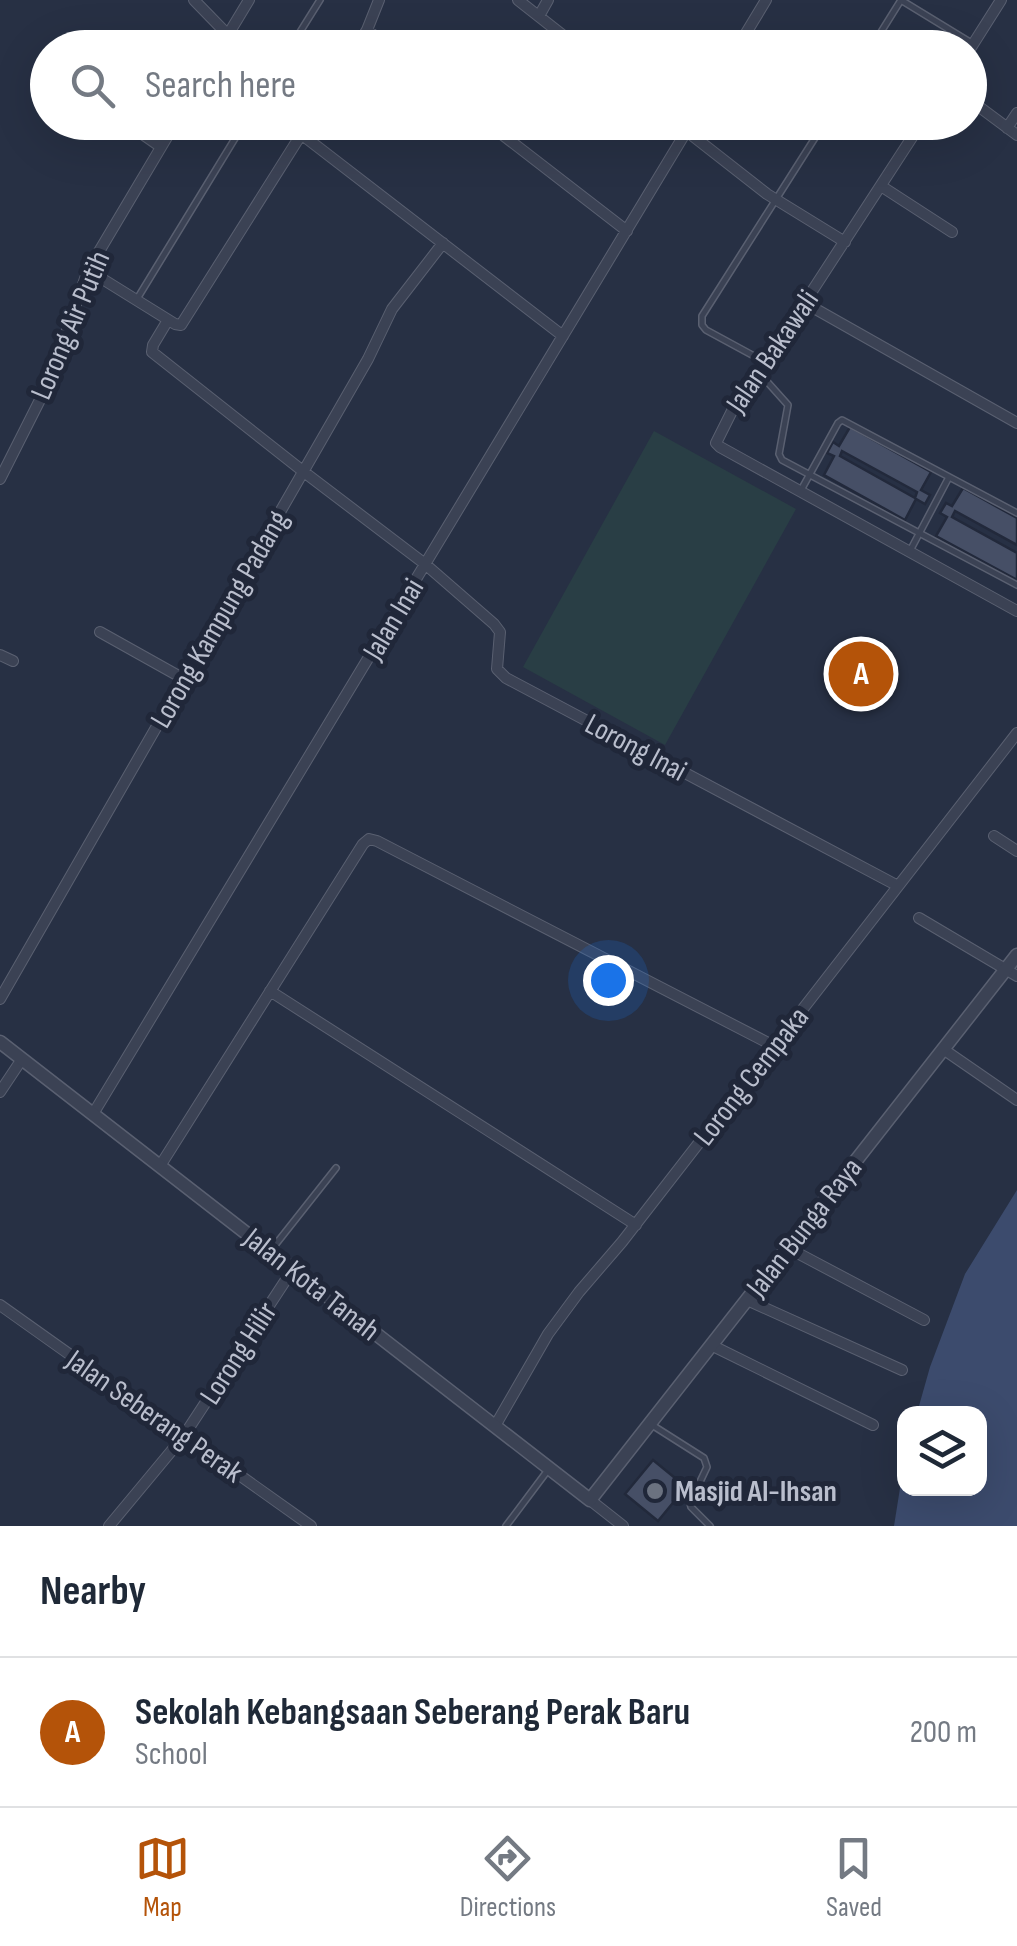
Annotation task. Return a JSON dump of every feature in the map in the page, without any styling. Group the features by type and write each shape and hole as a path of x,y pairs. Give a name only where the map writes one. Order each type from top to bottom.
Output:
{"street":[{"path":"194,0 223,30"},
{"path":"231,30 248,0"},
{"path":"367,30 379,0"},
{"path":"518,0 556,30"},
{"path":"539,16 548,0"},
{"path":"748,30 766,0"},
{"path":"981,30 1001,0"},
{"path":"987,113 1012,132 1017,113"},
{"path":"150,140 161,148"},
{"name":"Lorong Air Putih","path":"0,478 56,365 88,270 166,140"},
{"path":"88,270 168,320 177,325 182,323 297,140"},
{"path":"309,140 563,336"},
{"path":"509,140 626,232"},
{"name":"Jalan Inai","path":"93,1114 681,140"},
{"path":"704,140 776,200 845,242"},
{"name":"Jalan Bakawali","path":"910,140 766,362 762,376 736,401 716,443 1017,611"},
{"path":"880,186 952,232"},
{"name":"Lorong Kampung Padang","path":"0,999 376,346 392,309 443,243"},
{"path":"805,302 1017,423"},
{"path":"168,320 153,345 154,353 426,564"},
{"name":"Lorong Inai","path":"426,564 498,628 497,669 506,678 898,886"},
{"path":"100,632 184,678"},
{"path":"0,655 14,662"},
{"name":"Lorong Cempaka","path":"495,1426 548,1334 579,1292 636,1225 1017,733"},
{"path":"994,836 1017,851"},
{"path":"160,1166 365,841 373,840 774,1046"},
{"path":"919,918 1011,973"},
{"name":"Jalan Bunga Raya","path":"590,1500 943,1049 1011,973 1017,955"},
{"path":"270,990 636,1225"},
{"name":"Jalan Kota Tanah","path":"0,1042 623,1526"},
{"path":"943,1049 1017,1100"},
{"path":"0,1092 22,1060"},
{"path":"788,1248 924,1320"},
{"name":"Lorong Hilir","path":"109,1526 184,1436 293,1269"},
{"path":"746,1300 902,1370"},
{"name":"Jalan Seberang Perak","path":"0,1305 184,1436 293,1521 311,1526"},
{"path":"711,1345 873,1425"}],"lane":[{"path":"301,30 320,0"},
{"path":"882,30 901,0 947,30"},
{"path":"136,300 233,140"},
{"path":"766,362 706,330 702,316 813,140"},
{"path":"762,376 788,406 780,457 1017,584"},
{"path":"800,492 842,420 1017,513"},
{"path":"909,552 949,476"},
{"path":"270,1251 336,1168"},
{"path":"650,1424 707,1463 690,1503 710,1526"},
{"path":"506,1526 550,1468"}],"shaded area":[{"path":"654,431 796,509 665,745 523,667"}],"water":[{"path":"1017,1190 1017,1526 894,1526 899,1496 987,1496 987,1406 919,1406 965,1274"}],"building":[{"path":"850,427 931,472 921,490 930,495 925,504 916,499 905,520 824,475 834,456 827,453 833,442 839,446","holes":["842,451 917,492 915,498 840,456"]},
{"path":"963,488 1017,518 1017,545 955,511 952,517 1017,553 1017,580 936,536 947,517 940,513 946,503 952,506"},
{"name":"Masjid Al-Ihsan","path":"653,1460 686,1487 658,1521 625,1494"}],"place":[{"name":"Sekolah Kebangsaan Seberang Perak Baru","path":"861,674"},
{"name":"Masjid Al-Ihsan","path":"655,1491"}]}
